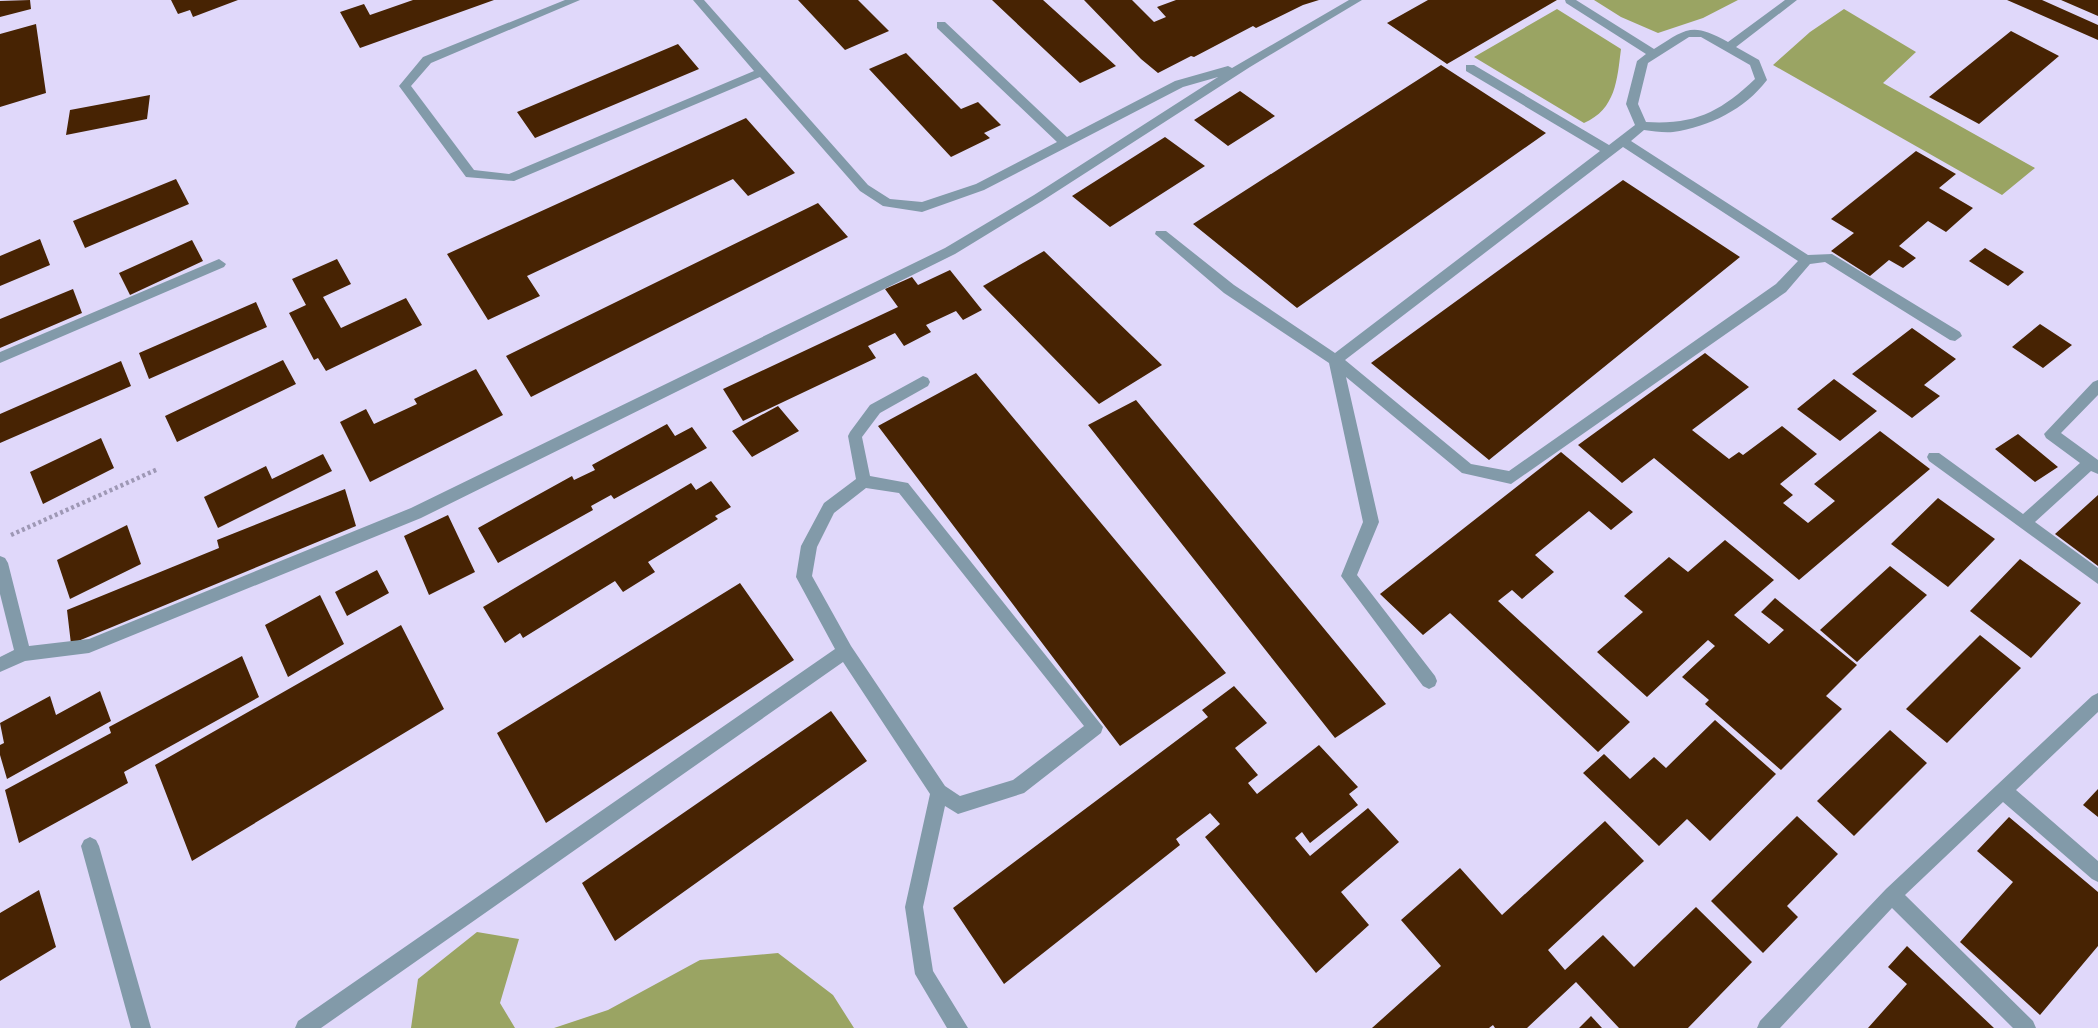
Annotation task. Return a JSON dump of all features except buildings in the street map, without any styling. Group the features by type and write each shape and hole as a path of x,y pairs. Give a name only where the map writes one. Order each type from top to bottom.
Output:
{"street":[{"path":"575,0 427,60 405,86 470,174 510,178 762,72"},
{"path":"698,0 864,188 887,203 922,207 981,187 1179,84 1245,64"},
{"path":"0,665 23,654 89,646 416,513 950,251 1038,198 1245,64 1357,0"},
{"path":"1729,47 1792,0"},
{"path":"1570,1 1654,54"},
{"path":"941,25 1066,143"},
{"path":"1335,360 1641,126 1672,128 1717,115 1736,105 1761,80 1755,63 1703,33 1686,34 1643,61 1632,104 1641,126"},
{"path":"1470,68 1609,151"},
{"path":"1622,141 1806,260"},
{"path":"1161,234 1229,289 1335,360 1467,468 1511,478 1781,288 1806,260 1827,257 1955,336"},
{"path":"0,358 219,264"},
{"path":"1335,360 1371,522 1349,576 1429,681"},
{"path":"864,482 855,436 875,409 923,382"},
{"path":"2023,523 2094,465 2051,434 2098,386"},
{"path":"1934,457 2098,578"},
{"path":"864,482 903,487 1095,727 1018,787 958,805 939,792 845,651 804,578 809,546 829,508 864,482"},
{"path":"0,563 23,654"},
{"path":"305,1028 845,651"},
{"path":"1767,1028 1892,895 2098,701"},
{"path":"2004,791 2098,873"},
{"path":"939,792 914,906 924,974 958,1028"},
{"path":"90,846 141,1028"},
{"path":"1892,895 2026,1028"}],"path":[{"path":"10,536 158,469"}],"green space":[{"path":"1594,0 1738,0 1703,18 1658,33 1621,17"},
{"path":"1557,9 1621,49 1616,82 1609,102 1595,117 1584,123 1474,57"},
{"path":"1844,9 1916,52 1883,83 2035,168 2002,195 1773,65 1810,32"},
{"path":"477,932 519,939 500,1003 515,1028 411,1028 418,979"},
{"path":"778,953 833,995 854,1028 554,1028 608,1010 700,960"}]}
